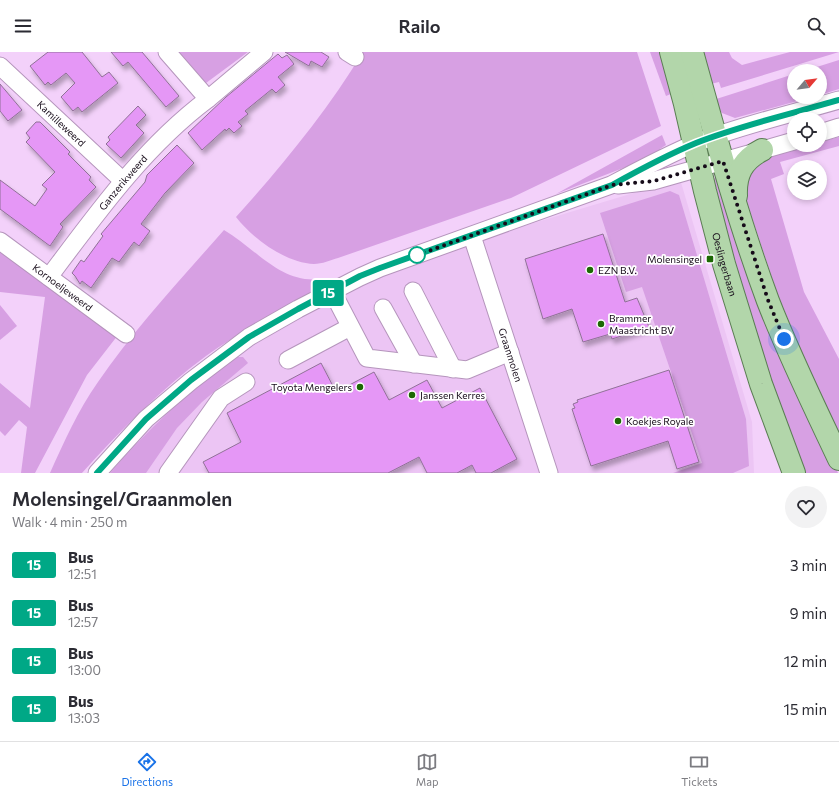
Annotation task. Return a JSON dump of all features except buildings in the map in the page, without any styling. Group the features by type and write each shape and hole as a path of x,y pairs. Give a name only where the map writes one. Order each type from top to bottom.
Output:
{"main road":[{"name":"Oeslingerbaan","path":"671,52 724,264 761,384 794,473"},
{"path":"692,52 715,136 768,300 789,352 839,459"},
{"path":"736,202 736,185 738,174 747,160 762,150"}],"street":[{"path":"167,52 208,99"},
{"name":"Ganzerikweerd","path":"49,277 122,180 181,119 208,99 264,52"},
{"name":"Kamilleweerd","path":"0,66 122,180"},
{"path":"97,473 146,419 215,362 249,337 332,291 380,268 612,185 649,164 715,136 839,100"},
{"path":"827,131 839,127"},
{"path":"612,185 654,181 787,143"},
{"name":"Graanmolen","path":"472,236 549,473"},
{"name":"Kornoeljeweerd","path":"0,241 126,334"},
{"path":"332,291 367,358 467,370 510,352"},
{"path":"413,292 454,369"},
{"path":"383,308 414,364"},
{"path":"288,360 350,327"},
{"path":"168,473 220,398 246,382"}],"shaded area":[{"path":"178,52 248,52 206,83"},
{"path":"363,52 637,52 661,126 511,198 323,263 303,263 271,248 251,233 236,217 303,138 334,96"},
{"path":"650,52 660,52 671,94 666,96"},
{"path":"697,52 729,52 732,58 742,65 790,52 839,52 800,64 787,64 787,68 721,88 719,82 706,85"},
{"path":"839,60 839,89 827,93 827,64"},
{"path":"787,76 787,104 735,118 722,113 710,101"},
{"path":"662,135 666,145 660,149 662,153 556,194"},
{"path":"839,137 839,146 827,149 827,140"},
{"path":"787,151 817,152 780,162 784,174 771,179 804,292 839,359 839,441 777,293 745,197 745,178 763,158"},
{"path":"716,178 752,287 838,473 800,473 787,439 710,179"},
{"path":"680,179 752,422 754,473 104,473 134,441 202,380 262,335 369,276 487,237"},
{"path":"670,191 679,195 746,419 749,466 733,473 673,473 702,463 642,287 626,292 600,213"},
{"path":"224,230 281,270 293,276 306,279 320,279 324,286 234,337 189,369 141,412 82,473 50,473 78,415 112,362 159,304"},
{"path":"0,250 118,335 87,375 35,473 21,473 27,427 19,420 5,436 0,431 0,383 30,408 45,297 0,292"},
{"path":"0,305 17,326 0,340"},
{"path":"236,357 243,357 248,363 202,402 177,428 146,473 110,473 139,441 170,411 202,383"}],"bus line":[{"name":"15","path":"97,473 146,419 215,362 249,337 360,276 612,185 649,164 715,136 839,100"}],"place":[{"name":"Molensingel","path":"710,259"},
{"name":"EZN B.V.","path":"590,270"},
{"name":"Brammer Maastricht BV","path":"601,324"},
{"name":"Toyota Mengelers","path":"360,387"},
{"name":"Janssen Kerres","path":"412,395"},
{"name":"Koekjes Royale","path":"618,421"}],"route":[{"path":"417,255 612,185 654,181 723,161 768,300 784,339"}]}
